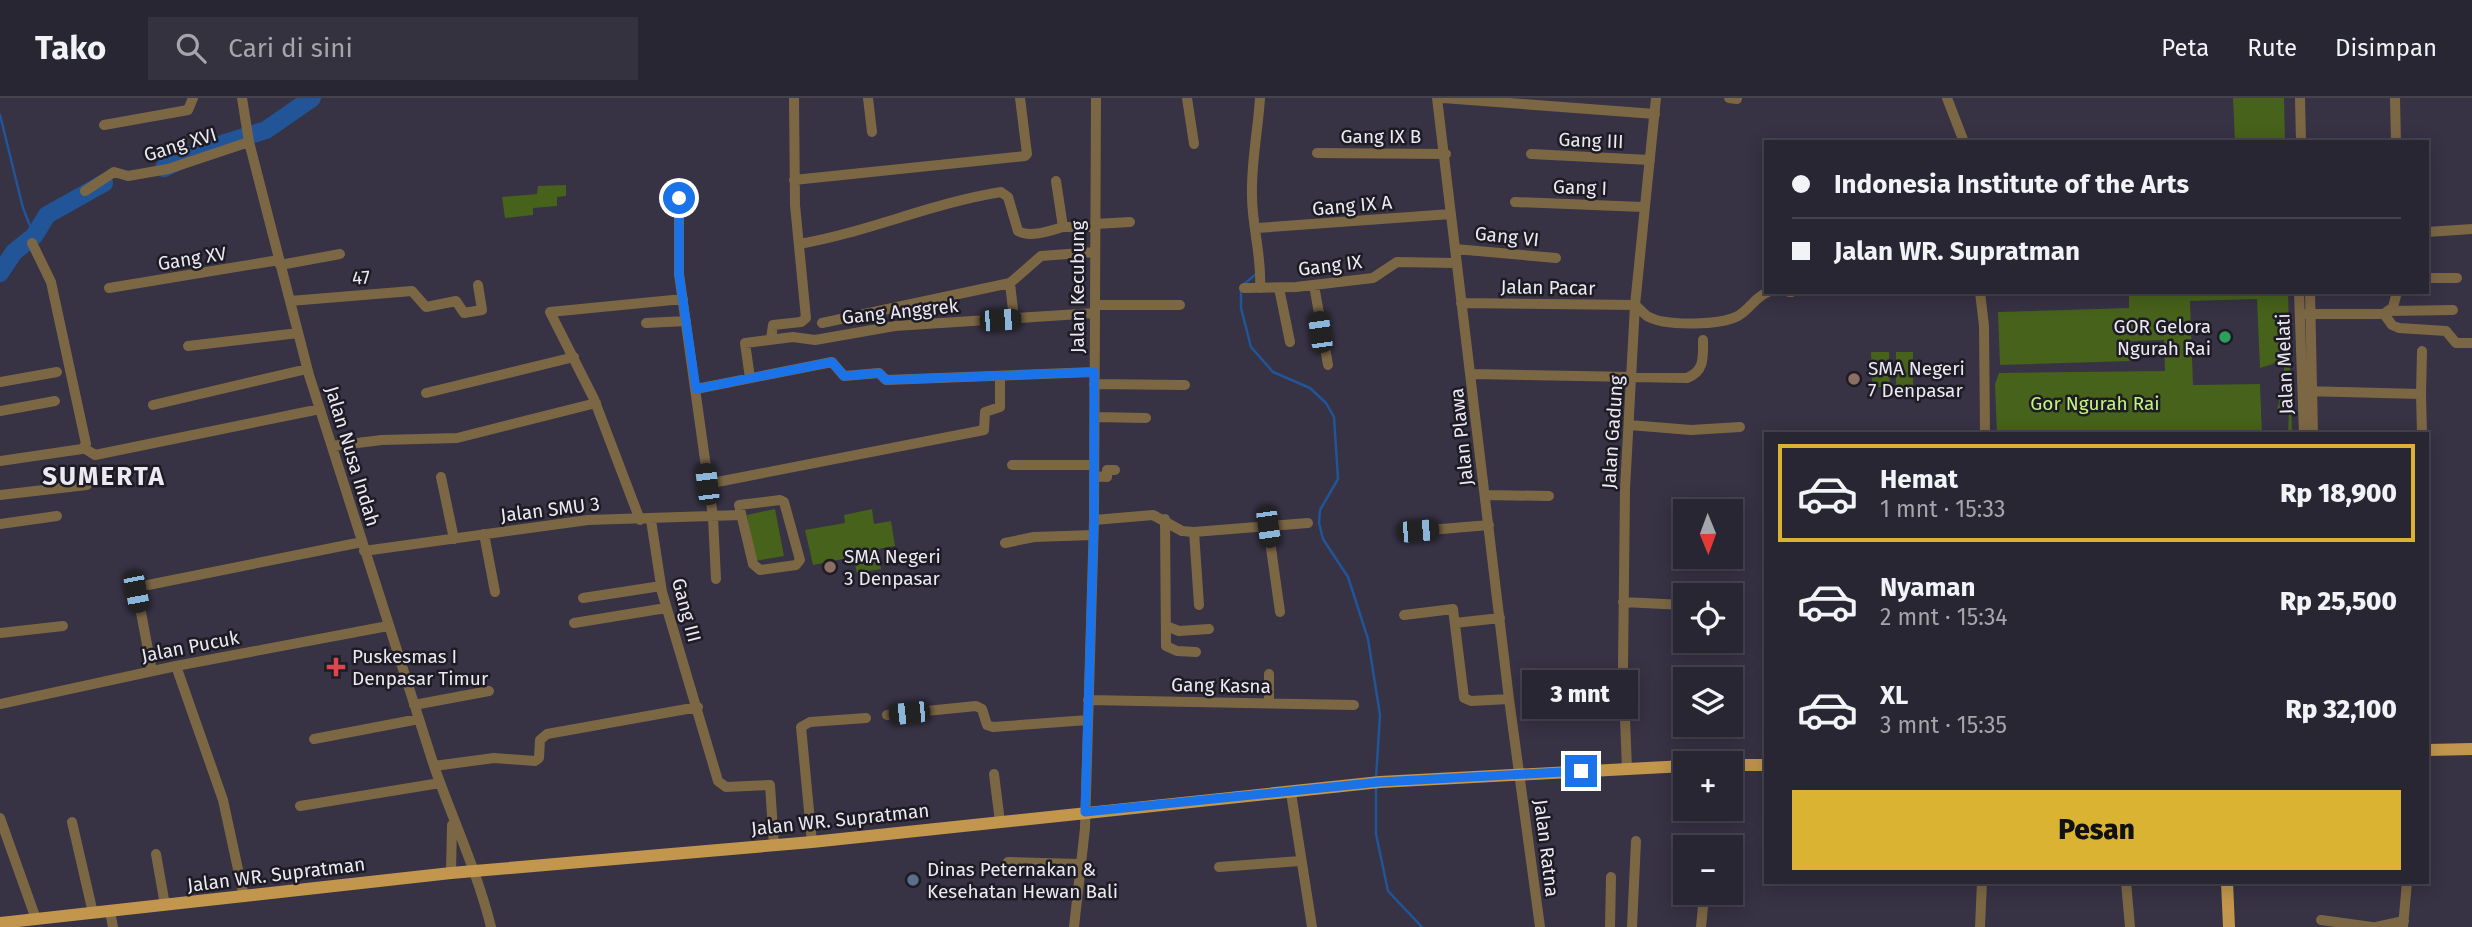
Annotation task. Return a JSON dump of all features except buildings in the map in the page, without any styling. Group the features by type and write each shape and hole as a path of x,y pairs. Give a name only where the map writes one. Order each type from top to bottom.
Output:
{"main road":[{"path":"2429,750 2472,749"},
{"path":"1743,765 1764,765"},
{"name":"Jalan WR. Supratman","path":"3,923 451,873 812,842 1380,782 1673,767"},
{"path":"2227,884 2229,927"}],"street":[{"path":"104,125 188,110 193,98"},
{"name":"Jalan Nusa Indah","path":"242,98 248,137 307,369 434,766 452,818 476,871 491,927"},
{"path":"771,339 773,325 801,322 806,318 794,180 794,98"},
{"path":"868,98 872,132"},
{"path":"794,180 1025,156 1027,154 1020,98"},
{"name":"Jalan Kecubung","path":"1073,927 1085,812 1094,520 1096,98"},
{"path":"1187,98 1194,144"},
{"path":"1260,288 1261,253 1252,196 1254,142 1261,98"},
{"name":"Jalan Plawa","path":"1437,98 1520,773"},
{"path":"1443,98 1655,114"},
{"name":"Jalan Gadung","path":"1628,769 1622,602 1629,425 1643,207 1656,98"},
{"path":"2300,98 2301,140"},
{"path":"2395,98 2396,140"},
{"path":"1949,99 1963,140"},
{"name":"Gang XVI","path":"85,191 109,175 167,169 248,137"},
{"name":"Gang IX B","path":"1317,153 1446,154"},
{"name":"Gang III","path":"1531,155 1650,160"},
{"path":"1056,181 1063,227"},
{"path":"799,244 854,233 930,209 1004,193 1020,233 1130,222"},
{"path":"679,198 678,260 713,517 716,579"},
{"name":"Gang I","path":"1515,202 1643,207"},
{"name":"Gang IX A","path":"1256,228 1451,214"},
{"path":"2429,232 2472,229"},
{"path":"32,243 51,282 88,454 95,455 320,409"},
{"name":"Gang VI","path":"1455,248 1556,258"},
{"path":"822,323 1010,283 1041,256 1094,252"},
{"name":"Gang XV","path":"109,288 340,254"},
{"name":"Gang IX","path":"1244,288 1279,288 1376,277 1395,262 1457,263"},
{"path":"2429,278 2457,278"},
{"path":"1010,283 1014,319"},
{"name":"47","path":"290,300 412,290 426,307 456,301 463,313 480,310 478,285"},
{"path":"1314,285 1328,365"},
{"path":"1279,288 1290,342"},
{"path":"1635,305 1645,315 1659,320 1718,322 1739,315 1764,294"},
{"path":"1980,294 1984,326 1985,432"},
{"name":"Jalan Melati","path":"2300,294 2305,314 2307,392 2304,432"},
{"name":"Jalan Melati","path":"2305,314 2310,294"},
{"path":"2396,294 2387,312 2392,325 2399,328 2446,331 2456,343 2472,343"},
{"name":"Gang III","path":"683,299 550,311 596,403 645,520 666,608 720,784 730,787 770,785 775,845"},
{"name":"Jalan Pacar","path":"1461,303 1635,305"},
{"name":"Gang Anggrek","path":"750,378 745,343 771,339 814,340 895,326 1014,319 1095,309 1180,305"},
{"path":"2305,314 2452,310"},
{"path":"646,323 686,321"},
{"path":"188,346 298,332"},
{"path":"1472,374 1687,377 1696,374 1703,365 1703,340"},
{"path":"2421,351 2422,432"},
{"path":"426,393 574,357"},
{"path":"696,389 832,362 844,376 879,373 886,380 1094,372"},
{"path":"153,405 307,369"},
{"path":"0,382 57,372"},
{"path":"707,484 879,453 984,430 985,412 1000,407 1000,377"},
{"path":"1094,384 1185,385"},
{"path":"2307,392 2421,394"},
{"name":"Jalan Melati","path":"2307,392 2313,432"},
{"path":"0,411 55,401"},
{"path":"331,446 382,440 457,438 596,403"},
{"path":"1095,417 1146,418"},
{"path":"1629,425 1691,430 1740,427"},
{"path":"0,461 85,444"},
{"path":"1012,465 1094,465"},
{"path":"1094,476 1107,477 1107,470 1115,470"},
{"path":"441,477 454,539"},
{"path":"0,495 87,485"},
{"path":"1485,495 1549,496"},
{"name":"Jalan SMU 3","path":"784,502 799,557 798,564 756,569 741,515 741,503 784,502"},
{"path":"1094,520 1153,514 1182,531 1194,533 1308,523"},
{"name":"Jalan SMU 3","path":"148,585 363,547 454,539 589,520 741,515"},
{"path":"0,524 57,516"},
{"path":"1165,519 1166,646 1177,651 1196,652"},
{"path":"1418,531 1489,525"},
{"path":"1268,527 1280,612"},
{"path":"1194,533 1199,605"},
{"path":"484,534 495,592"},
{"path":"1005,543 1034,537 1093,535"},
{"path":"583,598 661,586"},
{"path":"136,592 152,671"},
{"path":"1622,602 1673,604"},
{"path":"574,623 666,608"},
{"path":"1404,615 1453,609 1464,698 1471,701 1509,699"},
{"path":"1455,623 1500,618"},
{"path":"0,633 63,626"},
{"name":"Jalan Pucuk","path":"0,704 176,666 388,626"},
{"path":"1166,626 1179,631 1209,629"},
{"path":"176,666 223,800 244,897"},
{"path":"1269,674 1269,704"},
{"path":"414,705 489,691"},
{"name":"Gang Kasna","path":"1088,700 1354,705"},
{"path":"887,715 976,706 982,709 987,725 993,727 1088,720"},
{"path":"434,766 494,758 536,761 539,758 540,740 547,734 698,707"},
{"path":"812,842 801,727 810,722 866,718"},
{"path":"314,739 419,719"},
{"name":"Jalan Ratna","path":"1520,773 1539,927"},
{"path":"994,774 1000,822"},
{"path":"300,806 440,783"},
{"path":"1292,793 1300,861 1312,927"},
{"path":"0,818 36,919"},
{"name":"Jalan Nusa Indah","path":"451,873 452,818"},
{"path":"72,822 93,913"},
{"path":"1632,927 1636,841"},
{"path":"156,854 165,905"},
{"path":"1219,867 1300,861"},
{"path":"1008,862 1080,864"},
{"path":"1609,927 1611,877"},
{"path":"1980,927 1982,884"},
{"path":"2126,884 2130,927"},
{"path":"2321,920 2374,927 2404,924 2407,884"},
{"path":"1701,927 1703,905"},
{"path":"110,912 113,927"}],"green space":[{"path":"2233,98 2284,98 2285,140 2235,140"},
{"path":"566,185 566,196 557,197 557,206 533,208 533,215 505,218 502,197 537,194 538,186"},
{"name":"Gor Ngurah Rai","path":"2129,294 2288,294 2292,432 2288,432 2289,410 2277,410 2280,397 2286,396 2283,354 2273,364 2260,368 2257,299 2190,301 2193,385 2260,384 2262,432 1997,432 1995,384 1999,373 2165,371 2164,340 2131,341 2131,361 2000,365 1998,312 2129,308"},
{"path":"1871,352 1889,352 1890,387 1872,387"},
{"path":"1896,352 1913,352 1913,387 1896,388"},
{"path":"775,509 784,556 755,561 747,515"},
{"path":"872,509 874,524 891,521 895,546 878,549 881,569 857,573 853,557 813,565 805,530 845,523 844,515"}],"waterway":[{"path":"164,168 200,151 266,130 312,98"},
{"path":"0,115 23,208 34,236"},
{"path":"0,273 14,252 34,236 47,215 104,183"},
{"path":"1244,284 1255,275"},
{"path":"1241,289 1241,308 1251,347 1273,372 1310,388 1326,403 1334,417 1338,479 1320,510 1319,523 1323,539 1348,577 1368,639 1380,715 1376,778"},
{"path":"1376,788 1376,834 1388,891 1422,927"}],"place":[{"name":"GOR Gelora Ngurah Rai","path":"2225,337"},
{"name":"SMA Negeri 7 Denpasar","path":"1854,379"},
{"name":"SMA Negeri 3 Denpasar","path":"830,567"},
{"name":"Puskesmas I Denpasar Timur","path":"336,667"},
{"name":"Dinas Peternakan & Kesehatan Hewan Bali","path":"913,880"}],"district":[{"name":"SUMERTA","path":"104,476"}],"route":[{"path":"679,198 679,274 696,389 832,362 844,376 879,373 886,380 950,380 1094,372 1094,520 1085,812 1326,790 1380,782 1581,771"}]}
